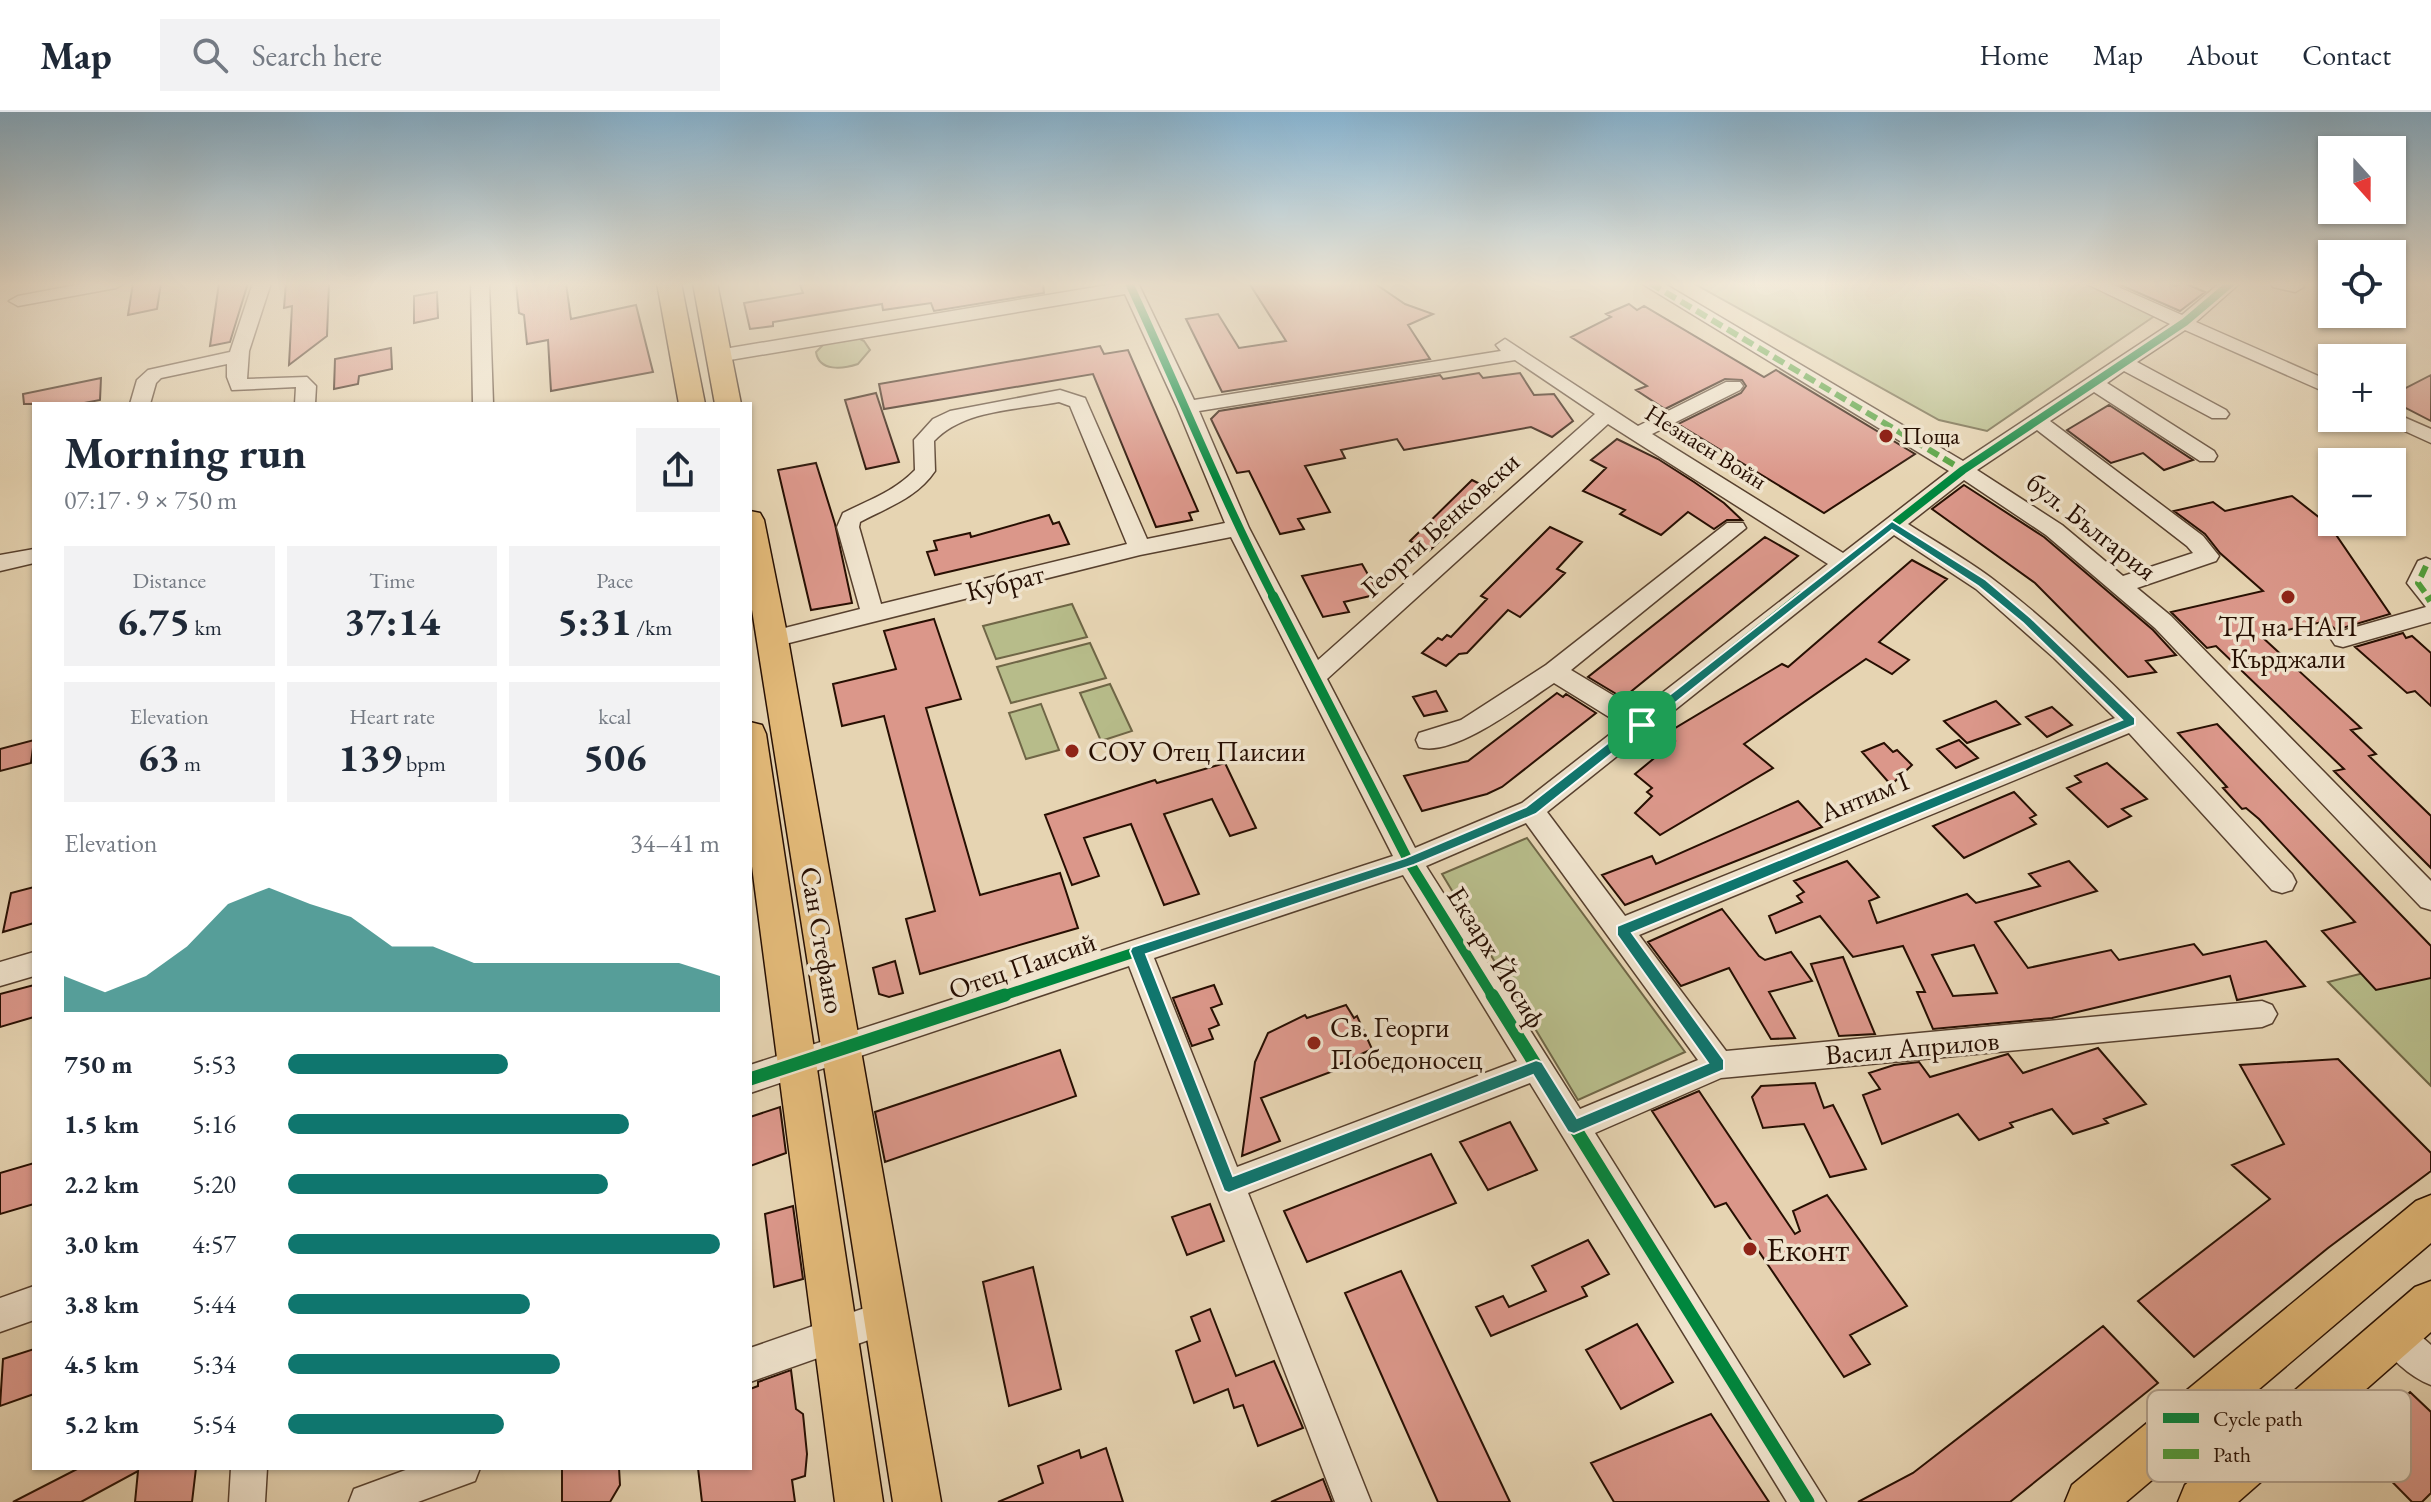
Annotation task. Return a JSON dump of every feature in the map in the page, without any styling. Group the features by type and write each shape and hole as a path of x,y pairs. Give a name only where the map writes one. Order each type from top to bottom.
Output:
{"main road":[{"path":"681,348 692,402"},
{"path":"717,348 723,402"},
{"name":"Сан Стефано","path":"752,530 773,639 766,754 799,1063 859,1502"},
{"name":"Сан Стефано","path":"766,754 842,1051 917,1502"},
{"path":"2223,1390 2431,1216"},
{"path":"2331,1390 2431,1303"},
{"path":"2089,1502 2147,1453"},
{"path":"2202,1502 2225,1482"}],"street":[{"path":"242,348 236,380 239,386 300,381 306,386 305,402"},
{"path":"482,348 483,402"},
{"path":"718,356 766,348"},
{"name":"Екзарх Йосиф","path":"1159,348 1238,528 1409,862 1808,1502"},
{"name":"бул. България","path":"1759,348 1963,470 2054,530 2163,622 2431,899"},
{"name":"Отец Паисий","path":"752,1078 1409,862 1531,810 1963,470 2144,348"},
{"path":"2242,348 2318,383"},
{"name":"Незнаен Войн","path":"1187,407 1511,349 1637,434 1842,563"},
{"path":"141,402 147,380 155,374 239,356"},
{"path":"2122,362 2219,414"},
{"path":"2092,382 2207,456"},
{"path":"1637,434 1733,386"},
{"path":"873,616 848,527 851,518 886,504 912,486 925,471 924,440 940,423 957,415 1060,396 1078,402 1140,548"},
{"name":"Георги Бенковски","path":"1313,678 1607,414"},
{"path":"2036,420 2195,541 2208,556 2204,560 2121,585"},
{"path":"2406,425 2431,437"},
{"path":"1892,524 1982,583 2027,620 2131,722 2282,882"},
{"name":"Кубрат","path":"773,639 1140,548 1238,528"},
{"path":"1428,740 1470,727 1554,671 1735,528"},
{"path":"0,563 32,556"},
{"path":"2426,566 2418,583 2431,601"},
{"path":"2343,639 2431,614"},
{"path":"1554,671 1642,725"},
{"name":"Антим I","path":"1622,930 2131,722"},
{"path":"1531,810 1719,1065"},
{"path":"1137,951 1353,1502"},
{"path":"0,974 32,965"},
{"name":"Васил Априлов","path":"1574,1127 1719,1065 2262,1014"},
{"path":"1229,1185 1536,1067"},
{"path":"0,1315 32,1304"},
{"path":"752,1364 885,1318"},
{"path":"2394,1335 2431,1368"},
{"path":"247,1502 249,1470"},
{"path":"367,1502 456,1470"}],"green space":[{"path":"820,348 870,350 858,364 846,367 827,366 816,352"},
{"path":"1809,348 2108,348 1987,431 1939,420"},
{"path":"1072,604 1087,637 996,659 983,626"},
{"path":"1090,643 1106,678 1011,703 997,667"},
{"path":"1110,684 1132,731 1101,741 1080,693"},
{"path":"1041,704 1059,750 1026,759 1009,713"},
{"path":"1527,838 1685,1052 1578,1100 1442,874"},
{"path":"2431,956 2431,1086 2328,982"}],"building":[{"path":"290,348 311,348 289,365"},
{"path":"391,348 392,369 359,376 358,384 334,389 335,359"},
{"path":"548,348 647,348 653,372 551,391"},
{"path":"1089,348 1101,348 1104,354 1128,350 1198,511 1189,513 1192,520 1156,527 1093,374 884,409 879,384"},
{"path":"1200,348 1423,348 1430,359 1222,392"},
{"path":"1588,348 1715,348 1764,377 1776,370 1915,454 1824,513 1678,424 1741,393 1746,386 1742,380 1725,379 1665,409 1636,390 1647,386"},
{"path":"1479,373 1483,378 1520,373 1534,395 1554,394 1573,421 1552,437 1531,427 1404,450 1397,439 1341,450 1345,458 1305,466 1330,512 1298,519 1304,529 1280,534 1249,471 1237,473 1211,419 1219,411 1440,375 1443,379"},
{"path":"2431,375 2431,421 2406,408 2406,388"},
{"path":"101,378 100,400 24,404 23,394"},
{"path":"876,393 899,462 866,469 845,400"},
{"path":"2109,405 2193,460 2164,470 2143,453 2111,463 2067,430"},
{"path":"1617,439 1658,459 1694,482 1742,520 1727,520 1714,529 1688,512 1661,535 1620,514 1625,510 1583,491 1606,468 1591,460"},
{"path":"816,463 835,524 852,603 811,610 778,470"},
{"path":"1472,480 1494,491 1429,551 1410,541"},
{"path":"1964,485 2044,537 2153,630 2176,655 2146,661 2156,672 2128,677 2035,583 1932,509"},
{"path":"2292,496 2318,517 2318,536 2337,536 2390,614 2336,630 2326,621 2261,636 2361,728 2351,730 2376,754 2369,756 2431,816 2431,868 2334,771 2344,769 2216,646 2207,648 2171,612 2263,591 2220,553 2205,534 2174,511 2213,502 2225,511"},
{"path":"1049,515 1053,524 1059,522 1069,544 935,575 927,552 937,550 934,541 970,533 971,537"},
{"path":"1550,527 1582,542 1557,569 1565,573 1550,588 1520,617 1508,610 1467,653 1459,654 1446,666 1422,653 1438,638 1451,637 1487,599 1481,596"},
{"path":"1765,537 1798,556 1623,698 1588,677"},
{"path":"1912,560 1947,579 1879,642 1909,660 1892,674 1866,659 1744,744 1773,768 1660,835 1635,813 1652,796 1647,792 1652,788 1635,774 1675,741 1667,733 1782,664 1788,667"},
{"path":"1362,564 1379,594 1344,602 1349,612 1323,617 1302,576"},
{"path":"934,619 961,699 926,708 980,895 1060,873 1078,928 920,974 906,919 935,911 884,716 842,726 833,684 896,669 884,631"},
{"path":"2403,633 2406,638 2412,636 2431,653 2431,706 2415,691 2407,693 2355,647"},
{"path":"1436,691 1447,711 1424,716 1413,697"},
{"path":"1557,693 1563,697 1566,694 1596,713 1502,787 1422,811 1404,776 1468,761"},
{"path":"1996,701 2020,724 1967,743 1944,721"},
{"path":"2052,707 2072,725 2047,737 2026,717"},
{"path":"2217,724 2431,946 2431,978 2376,990 2322,931 2355,922 2259,819 2246,808 2242,809 2223,788 2227,787 2178,733"},
{"path":"1959,740 1978,758 1956,768 1937,749"},
{"path":"32,741 31,763 0,771 0,749"},
{"path":"1884,743 1893,752 1897,750 1912,765 1891,785 1862,752"},
{"path":"1225,763 1256,828 1230,836 1212,799 1164,814 1199,894 1164,905 1131,824 1084,838 1099,876 1072,885 1045,815 1155,780 1157,783"},
{"path":"2107,763 2147,799 2122,809 2131,816 2108,827 2067,788 2081,782 2075,776"},
{"path":"2014,792 2036,815 2030,818 2036,824 1964,858 1933,826"},
{"path":"1798,801 1822,827 1625,905 1602,875 1652,856 1656,864"},
{"path":"1847,861 1879,897 1869,901 1877,923 1967,894 1976,903 2040,886 2029,874 2069,861 2097,891 1995,922 2028,968 2111,950 2119,960 2194,944 2203,955 2266,941 2305,986 2237,1000 2230,976 2052,1018 1933,1029 1917,992 1925,992 1903,946 1853,957 1820,916 1776,933 1769,916 1802,902 1797,896 1804,892 1794,881","holes":["1974,945 1997,993 1953,996 1932,955"]},
{"path":"32,888 32,924 3,932 11,893"},
{"path":"1722,909 1759,956 1765,960 1791,952 1812,981 1769,992 1795,1038 1771,1039 1729,968 1681,986 1648,942"},
{"path":"1843,957 1875,1034 1839,1036 1811,964"},
{"path":"895,961 903,993 889,997 879,994 873,968"},
{"path":"1214,985 1222,1004 1211,1008 1219,1025 1209,1029 1213,1039 1192,1046 1173,998"},
{"path":"32,986 32,1018 0,1027 0,994"},
{"name":"Св. Георги Победоносец","path":"1346,1005 1354,1018 1357,1016 1372,1049 1334,1067 1336,1070 1261,1098 1280,1141 1242,1156 1255,1062 1268,1033 1305,1015 1307,1018"},
{"path":"2098,1048 2146,1104 2104,1119 2108,1123 2073,1134 2052,1109 2010,1123 2013,1127 1979,1140 1958,1114 1882,1144 1863,1095 1880,1089 1869,1073 1894,1065 1919,1062 1930,1077 2008,1054 2023,1073"},
{"path":"1060,1050 1076,1096 885,1162 875,1112"},
{"path":"2338,1059 2431,1153 2431,1171 2328,1248 2194,1357 2138,1301 2270,1199 2232,1165 2284,1144 2240,1065"},
{"path":"1815,1083 1824,1108 1833,1105 1866,1169 1830,1177 1804,1124 1763,1128 1752,1097 1761,1086"},
{"path":"1699,1091 1795,1234 1800,1231 1793,1211 1827,1195 1907,1306 1850,1335 1870,1364 1844,1377 1726,1203 1715,1207 1652,1111"},
{"path":"780,1107 786,1153 752,1165 752,1116"},
{"path":"1510,1122 1537,1170 1488,1190 1460,1142"},
{"path":"1431,1154 1456,1203 1307,1262 1284,1211"},
{"path":"32,1164 32,1205 0,1214 0,1173"},
{"path":"1210,1204 1224,1241 1187,1255 1172,1217"},
{"path":"793,1206 803,1279 774,1287 765,1214"},
{"path":"1588,1240 1609,1274 1582,1287 1587,1296 1491,1336 1476,1307 1503,1296 1509,1307 1546,1291 1532,1266"},
{"path":"1033,1267 1061,1389 1009,1406 983,1282"},
{"path":"1401,1271 1510,1502 1438,1502 1345,1293"},
{"path":"1210,1309 1236,1376 1274,1361 1303,1428 1258,1446 1243,1405 1234,1408 1228,1389 1194,1403 1176,1351 1200,1341 1191,1317"},
{"path":"1637,1324 1673,1382 1621,1409 1586,1350"},
{"path":"2103,1326 2158,1383 2010,1502 1858,1502 1913,1473"},
{"path":"32,1350 32,1395 0,1406 3,1359"},
{"path":"791,1370 796,1409 803,1414 807,1454 805,1476 792,1480 795,1502 702,1502 698,1470 752,1470 752,1388 758,1386 758,1382"},
{"path":"2411,1393 2431,1412 2431,1493 2422,1502 2412,1502 2392,1482 2411,1482"},
{"path":"1711,1414 1769,1502 1614,1502 1591,1463"},
{"path":"1106,1448 1123,1502 998,1502 1043,1483 1038,1466 1079,1450 1081,1458"},
{"path":"75,1470 196,1470 192,1502 135,1502 138,1471 81,1502 13,1502"},
{"path":"562,1470 619,1470 620,1485 610,1502 562,1502"},
{"path":"1323,1479 1332,1502 1271,1502"}],"marked path":[{"path":"1759,348 1963,470"},
{"path":"2426,566 2418,583 2431,601"}],"cycle path":[{"path":"1159,348 1238,528 1409,862 1808,1502"},
{"path":"752,1078 1409,862 1531,810 1963,470 2146,348"}],"place":[{"name":"Поща","path":"1886,436"},
{"name":"ТД на НАП Кърджали","path":"2288,597"},
{"name":"СОУ Отец Паисии","path":"1072,751"},
{"name":"Св. Георги Победоносец","path":"1314,1043"},
{"name":"Еконт","path":"1750,1249"}],"route":[{"path":"1892,524 1982,583 2027,620 2131,722 1622,930 1719,1065 1574,1127 1536,1067 1229,1185 1137,951 1409,862 1531,810 1642,725 1892,524"}]}
